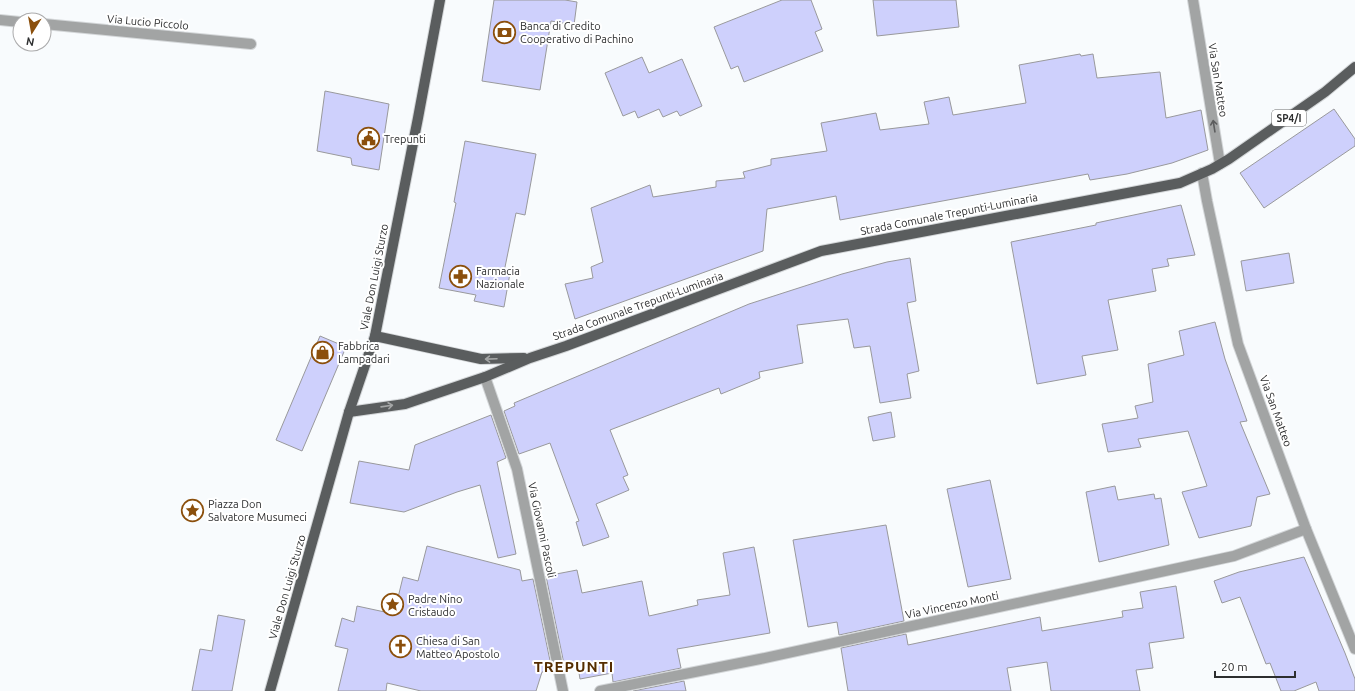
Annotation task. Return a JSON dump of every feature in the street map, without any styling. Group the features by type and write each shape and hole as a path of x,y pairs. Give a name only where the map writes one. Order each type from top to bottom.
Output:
{"main road":[{"name":"Viale Don Luigi Sturzo","path":"270,691 349,412 374,336 440,0"},
{"name":"Strada Comunale Trepunti-Luminaria","path":"530,358 821,251 1180,182 1220,164 1325,92 1355,67"},
{"path":"374,336 481,359 530,358"},
{"path":"349,412 405,404 485,377 530,358"}],"street":[{"name":"Via San Matteo","path":"1193,0 1220,164"},
{"path":"0,20 12,21"},
{"name":"Via Lucio Piccolo","path":"52,25 251,44"},
{"name":"Via San Matteo","path":"1202,173 1238,344 1306,529 1355,649"},
{"name":"Via Giovanni Pascoli","path":"485,377 517,469 563,691"},
{"name":"Via Vincenzo Monti","path":"600,691 760,659 1234,556 1306,529"}],"building":[{"path":"494,0 565,0 577,2 574,25 551,21 540,90 482,81"},
{"path":"782,0 811,0 822,29 815,32 823,51 744,82 738,66 731,69 714,27"},
{"path":"873,0 956,0 959,27 877,36"},
{"path":"1080,54 1081,56 1093,54 1097,78 1160,72 1166,118 1201,110 1208,150 1172,163 1127,174 1090,180 1088,174 840,220 836,196 767,209 763,251 575,319 565,284 593,278 591,267 603,262 591,208 650,185 653,197 716,187 716,181 745,178 743,172 771,165 771,159 827,151 821,123 876,113 880,130 929,124 924,102 949,97 953,115 1026,103 1019,65"},
{"path":"642,57 649,73 682,59 702,106 680,116 677,111 663,117 659,109 638,118 635,111 623,116 605,73"},
{"path":"325,91 389,104 379,170 352,165 351,158 317,151"},
{"path":"1334,109 1355,139 1355,146 1264,208 1240,173"},
{"path":"465,141 536,154 525,215 516,213 504,272 510,273 504,307 474,301 476,295 439,288 456,203 454,202"},
{"path":"1181,205 1195,255 1167,259 1169,266 1152,269 1156,291 1108,300 1118,350 1082,356 1086,375 1037,384 1011,242 1096,225 1096,223"},
{"path":"1289,253 1294,283 1246,291 1241,261"},
{"path":"910,258 916,301 907,303 919,371 907,374 911,398 880,403 870,346 854,348 848,319 797,325 803,363 759,372 760,378 721,394 719,388 610,430 628,475 623,477 629,490 596,504 609,537 583,546 576,522 579,521 550,443 519,454 504,411 515,406 514,403 749,304 842,274 887,262"},
{"path":"1215,322 1225,359 1247,421 1240,422 1270,494 1257,497 1251,526 1199,538 1182,492 1207,486 1188,431 1138,439 1141,447 1108,452 1102,424 1138,418 1135,406 1153,402 1148,364 1184,355 1179,331"},
{"path":"320,336 346,347 302,451 276,440"},
{"path":"891,412 895,437 873,441 868,417"},
{"path":"491,415 506,458 497,462 516,554 498,558 480,485 404,512 350,503 359,461 409,470 415,445"},
{"path":"990,480 1011,579 968,587 947,489"},
{"path":"1115,486 1118,500 1154,494 1155,499 1161,498 1169,545 1099,562 1086,492"},
{"path":"886,525 904,621 839,635 837,622 808,627 793,540"},
{"path":"427,546 520,570 522,581 533,579 552,670 542,672 536,691 421,691 387,683 386,691 338,691 348,649 335,646 342,618 354,622 357,606 394,614 403,577 418,581"},
{"path":"754,547 770,633 677,649 681,668 613,682 612,673 580,679 578,667 565,669 546,576 577,570 582,593 642,581 649,616 698,605 697,600 730,595 723,553"},
{"path":"1304,557 1355,679 1355,691 1319,691 1316,682 1294,691 1281,691 1270,663 1266,664 1240,597 1222,603 1214,581 1239,572"},
{"path":"1176,586 1184,638 1149,643 1153,668 1136,670 1140,691 1051,691 1047,662 1007,668 1011,691 848,691 841,648 906,634 908,645 1040,617 1042,631 1123,617 1122,611 1143,608 1140,592"},
{"path":"218,615 245,620 232,691 192,691 200,649 212,651"},
{"path":"684,681 686,691 633,691"}],"place":[{"name":"Banca di Credito Cooperativo di Pachino","path":"505,32"},
{"name":"Trepunti","path":"368,139"},
{"name":"Farmacia Nazionale","path":"460,277"},
{"name":"Fabbrica Lampadari","path":"323,352"},
{"name":"Piazza Don Salvatore Musumeci","path":"193,510"},
{"name":"Padre Nino Cristaudo","path":"392,605"},
{"name":"Chiesa di San Matteo Apostolo","path":"401,647"}],"district":[{"name":"TREPUNTI","path":"574,667"}]}
